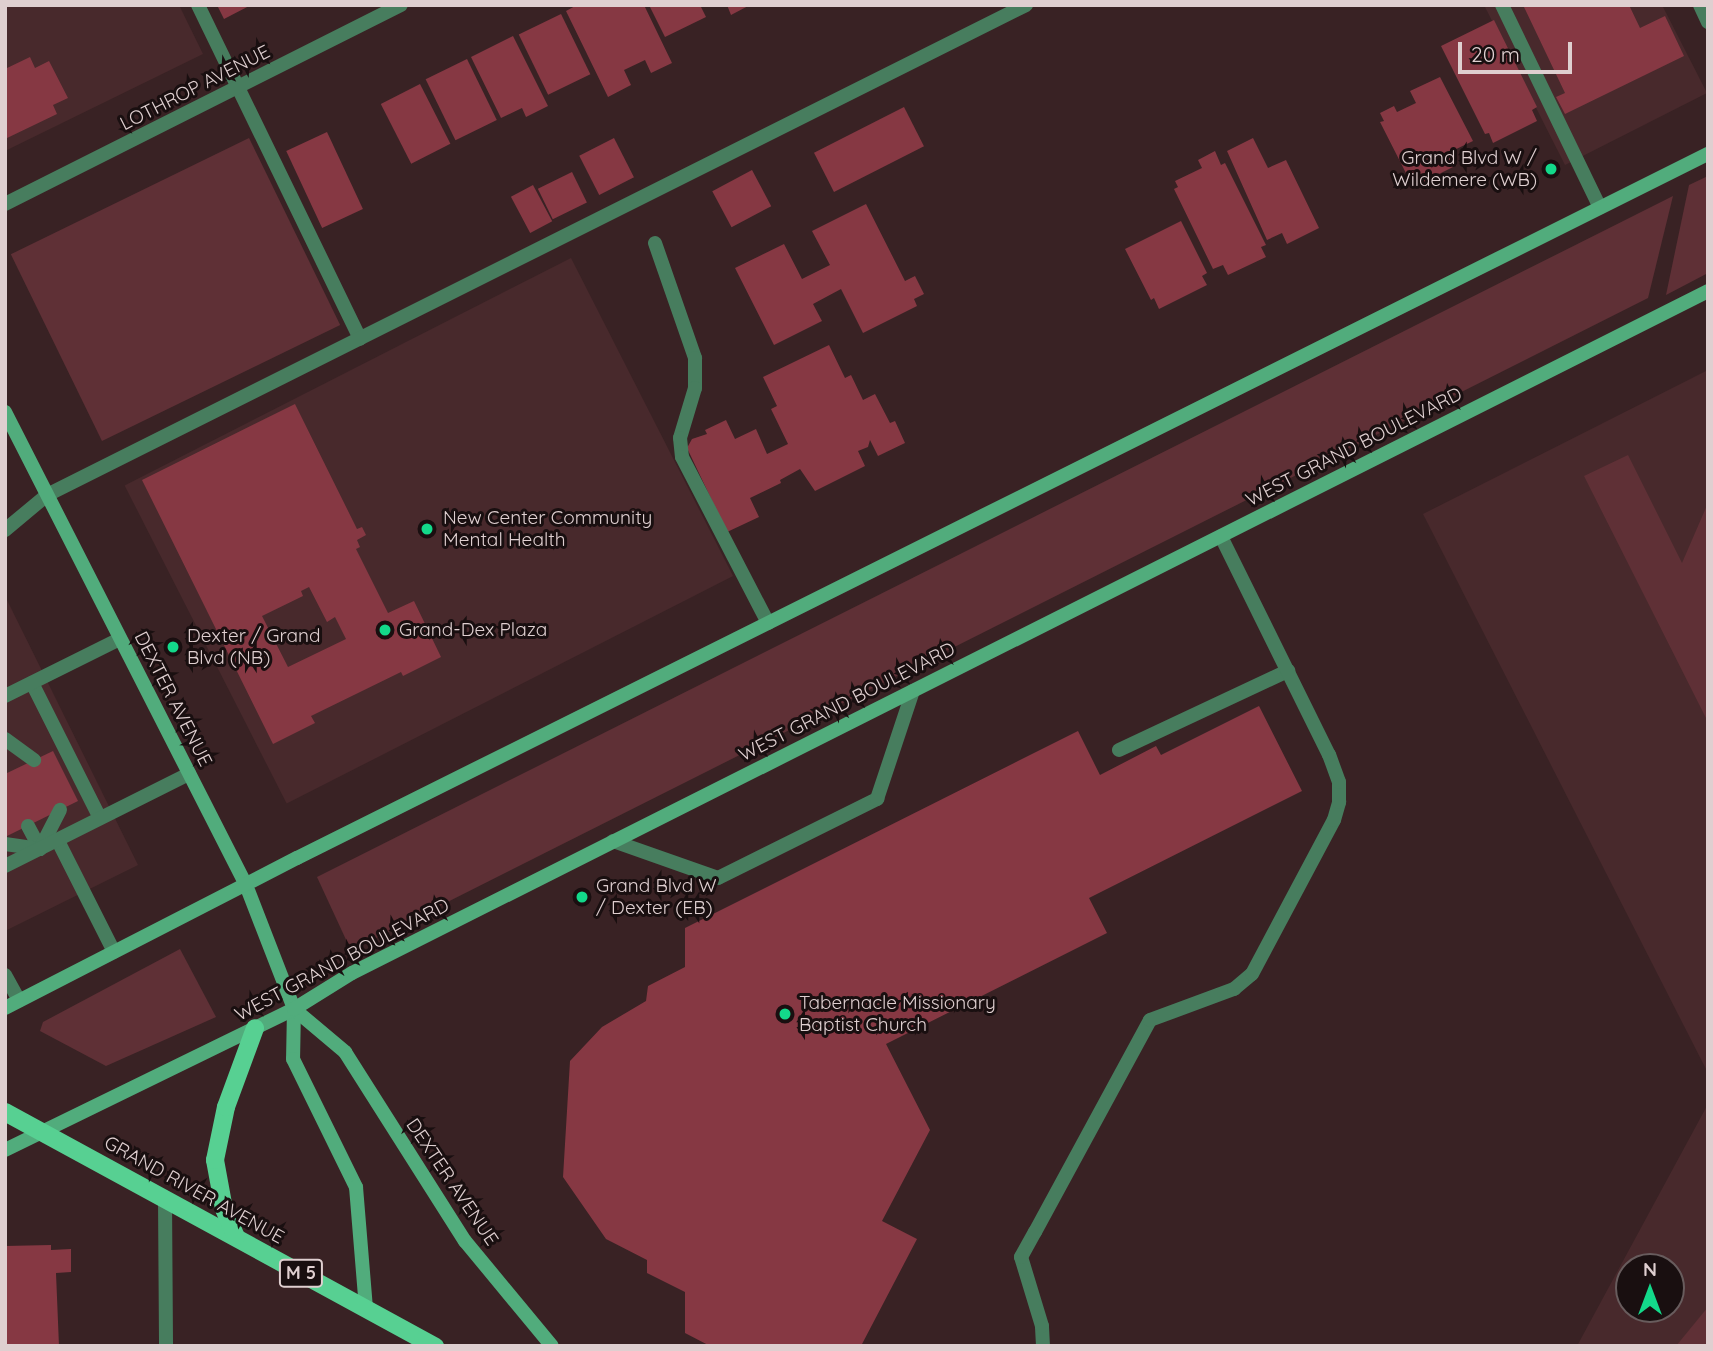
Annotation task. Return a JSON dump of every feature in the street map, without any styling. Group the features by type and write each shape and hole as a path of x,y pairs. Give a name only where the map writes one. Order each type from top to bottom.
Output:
{"main road":[{"path":"5,1007 1708,154"},
{"name":"WEST GRAND BOULEVARD","path":"5,1150 294,1009 352,973 1708,291"},
{"name":"DEXTER AVENUE","path":"5,412 246,885 294,1009 293,1059 356,1187 366,1308"},
{"name":"DEXTER AVENUE","path":"294,1009 345,1052 466,1241 552,1346"},
{"path":"236,1237 224,1209 215,1160 226,1107 255,1028"},
{"name":"GRAND RIVER AVENUE","path":"5,1112 435,1346"}],"street":[{"path":"198,5 360,339"},
{"name":"LOTHROP AVENUE","path":"5,204 401,5"},
{"path":"5,530 47,495 1026,5"},
{"path":"1502,5 1600,208"},
{"path":"1700,5 1708,22"},
{"path":"655,243 695,358 695,388 680,438 682,457 768,623"},
{"path":"1043,1346 1042,1326 1021,1257 1150,1020 1234,989 1252,974 1334,820 1339,802 1339,782 1329,755 1221,536"},
{"path":"5,696 120,639"},
{"path":"1119,750 1288,671"},
{"path":"32,683 100,818"},
{"path":"613,841 718,878 877,799 913,691"},
{"path":"5,739 34,760"},
{"path":"5,866 189,774"},
{"path":"40,849 60,810"},
{"path":"28,826 40,849"},
{"path":"58,841 114,951"},
{"path":"5,844 40,849"},
{"path":"5,975 19,1000"},
{"path":"165,1199 166,1346"}],"shaded area":[{"path":"5,5 179,5 203,54 5,151"},
{"path":"1484,5 1662,5 1707,93 1565,165"},
{"path":"249,138 340,325 102,441 11,254"},
{"path":"1708,176 1708,273 1666,295 1689,185"},
{"path":"1673,196 1648,298 366,943 348,944 317,877"},
{"name":"New Center Community Mental Health","path":"571,258 733,576 287,804 125,485"},
{"path":"1708,370 1708,1073 1423,514"},
{"path":"1628,455 1682,563 1708,503 1708,722 1584,476"},
{"path":"5,596 138,865 5,931"},
{"path":"180,949 216,1017 106,1066 40,1031 43,1022"},
{"path":"1708,1104 1708,1346 1577,1346 1615,1276 1615,1323 1685,1323 1685,1253 1627,1253"},
{"path":"1708,1307 1708,1346 1676,1346"}],"building":[{"path":"217,5 251,5 224,19"},
{"path":"577,5 644,5 672,63 651,73 645,60 624,70 631,85 608,97 566,11"},
{"path":"649,5 700,5 706,17 665,37"},
{"path":"727,5 750,5 731,15"},
{"path":"1523,5 1629,5 1640,28 1665,16 1684,56 1565,114 1556,97 1565,93"},
{"path":"561,14 590,74 548,95 519,35"},
{"path":"1494,20 1537,107 1532,110 1537,121 1493,143 1489,133 1485,134 1441,46"},
{"path":"513,36 548,106 526,117 522,108 501,118 471,57"},
{"path":"30,57 35,68 49,61 68,98 53,105 57,114 5,139 5,69"},
{"path":"467,59 497,120 455,140 426,79"},
{"path":"1440,77 1473,141 1450,152 1457,165 1413,187 1380,122 1384,121 1380,113 1394,106 1397,112 1416,103 1410,91"},
{"path":"420,84 450,144 411,164 381,104"},
{"path":"904,107 924,146 834,192 814,153"},
{"path":"327,132 363,209 322,228 286,151"},
{"path":"614,138 634,177 599,195 579,156"},
{"path":"1253,138 1268,168 1286,160 1319,228 1287,244 1282,233 1267,240 1227,151"},
{"path":"1215,151 1221,165 1225,163 1266,245 1261,247 1266,257 1228,275 1223,265 1213,269 1174,189 1178,187 1175,181 1202,168 1198,160"},
{"path":"752,170 771,206 732,227 712,191"},
{"path":"572,172 587,203 553,219 538,189"},
{"path":"533,185 552,221 530,233 511,197"},
{"path":"866,204 905,281 915,276 924,294 914,299 917,306 863,333 841,289 813,304 822,321 774,345 735,268 784,244 802,279 830,265 812,231"},
{"path":"1181,221 1207,273 1202,276 1207,285 1159,309 1154,298 1151,300 1125,249"},
{"path":"829,345 845,378 851,375 863,400 875,394 890,423 895,421 905,443 878,456 870,440 868,447 858,451 865,466 815,491 800,469 780,480 781,483 750,498 759,517 727,532 687,448 692,439 707,434 705,430 726,420 735,439 756,429 767,454 788,444 771,409 777,406 763,377"},
{"path":"295,404 357,529 362,527 366,535 357,540 360,547 356,549 388,613 414,601 441,657 403,676 401,672 311,716 315,723 273,744 142,480","holes":["309,587 327,622 335,617 346,639 288,667 262,616 303,596 301,591"]},
{"name":"Tabernacle Missionary Baptist Church","path":"1259,706 1302,791 1089,898 1107,933 886,1044 930,1130 882,1221 917,1239 861,1346 710,1346 685,1333 685,1292 647,1273 647,1260 606,1239 563,1177 570,1061 602,1027 646,1001 648,986 685,967 685,928 1078,731 1100,775 1156,746 1161,755"},
{"path":"53,751 78,801 5,837 5,774"},
{"path":"51,1245 51,1250 71,1249 71,1272 56,1273 59,1346 5,1346 5,1246"}],"place":[{"name":"Grand Blvd W / Wildemere (WB)","path":"1551,169"},
{"name":"New Center Community Mental Health","path":"427,529"},
{"name":"Grand-Dex Plaza","path":"385,630"},
{"name":"Dexter / Grand Blvd (NB)","path":"173,647"},
{"name":"Grand Blvd W / Dexter (EB)","path":"582,897"},
{"name":"Tabernacle Missionary Baptist Church","path":"785,1014"}]}
